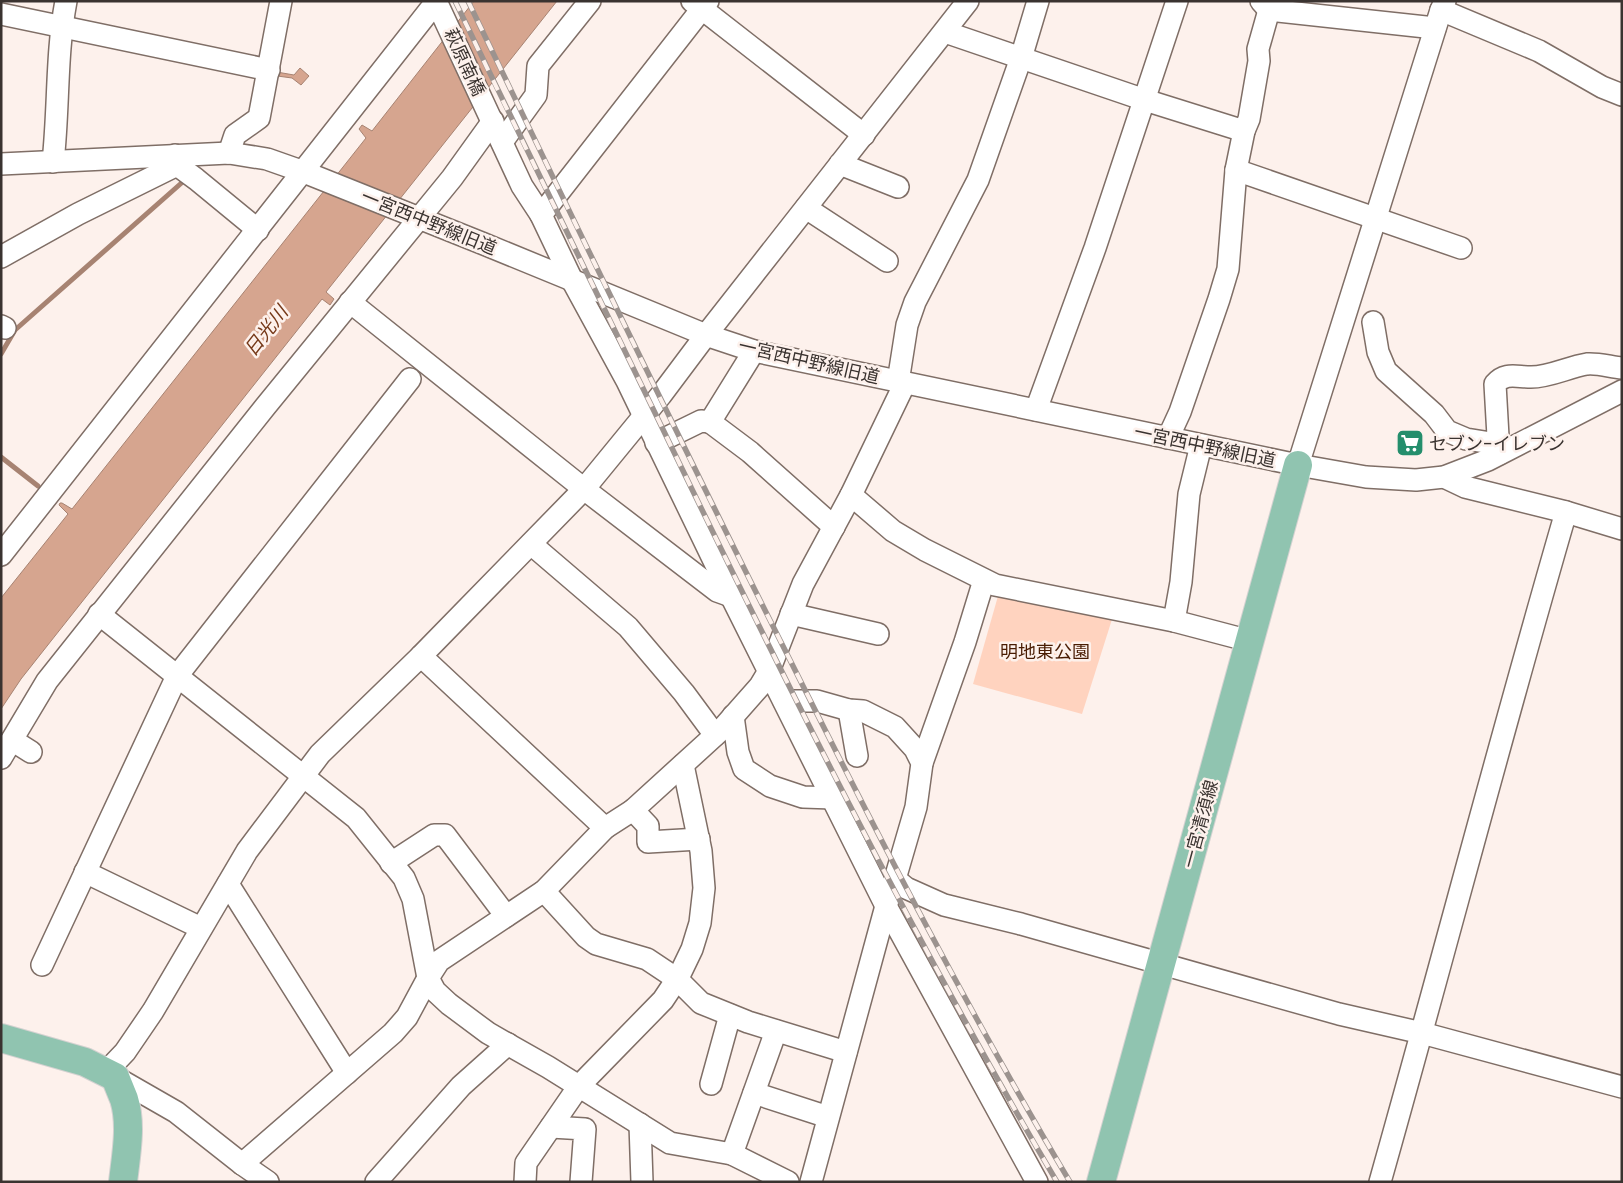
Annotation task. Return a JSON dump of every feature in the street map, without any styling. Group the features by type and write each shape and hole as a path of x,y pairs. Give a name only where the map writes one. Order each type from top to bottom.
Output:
{"main road":[{"name":"一宮清須線","path":"1101,1182 1298,465"},
{"path":"1,1038 85,1062 110,1075 124,1100 127,1118 124,1182"}],"street":[{"path":"53,162 61,26 66,1"},
{"path":"229,153 235,135 258,118 281,1"},
{"path":"502,142 536,94 538,66 590,1"},
{"path":"268,1182 176,1112 110,1075 153,1011 247,851 320,754 421,656 584,488 643,417 968,1"},
{"path":"242,1164 393,1034 407,1017 439,961 544,891 604,828 632,810 715,735 760,686 769,671 803,584 851,495 902,382 906,325 915,302 978,180 1021,58 1038,1"},
{"path":"1036,410 1095,248 1177,1"},
{"path":"1,555 436,2"},
{"name":"萩原南橋","path":"436,2 522,186 541,215 572,280 627,381 731,596 886,906 1037,1182"},
{"path":"541,215 701,4 864,135"},
{"path":"1168,438 1180,412 1228,269 1236,170 1244,131 1249,119 1259,61 1258,49 1265,5 1440,13 1539,51 1602,87 1622,95"},
{"path":"1298,465 1440,13"},
{"path":"1,14 268,70"},
{"path":"945,32 1145,100 1244,131"},
{"path":"31,752 6,749 47,681 350,302 452,178 493,122"},
{"name":"一宮西中野線旧道","path":"1,164 176,160 229,153 267,159 304,172 706,335 754,351 1298,465 1366,477 1416,480 1444,477 1499,454 1622,391"},
{"path":"1,257 176,160 258,230"},
{"path":"840,164 898,187"},
{"path":"1236,170 1461,248"},
{"path":"806,208 887,262"},
{"path":"350,302 717,591 731,596"},
{"path":"1373,322 1378,352 1386,371 1434,414 1447,431 1466,439 1491,443 1499,454"},
{"path":"710,422 754,351"},
{"path":"1499,454 1495,384 1499,379 1506,376 1532,377 1589,364 1622,368"},
{"path":"42,965 177,676 410,379"},
{"path":"656,443 702,421 710,422 750,452 834,527"},
{"path":"1174,621 1181,582 1189,494 1201,445"},
{"path":"1444,477 1465,488 1566,512 1622,529"},
{"path":"851,495 892,531 925,550 995,585 1174,621 1250,641"},
{"path":"1380,1182 1520,670 1566,512"},
{"path":"531,544 628,627 684,693 715,735"},
{"path":"811,1182 886,906 916,807 922,763 966,642 984,580"},
{"path":"100,614 356,818 404,878 413,899 428,978 435,991 449,1004 488,1033 579,1086 670,1143 732,1154 788,1182"},
{"path":"791,614 878,634"},
{"path":"421,656 604,828"},
{"path":"784,701 816,701 849,710 863,711 895,727 915,749 922,763"},
{"path":"849,710 857,756"},
{"path":"733,716 738,752 744,769 770,786 803,796 833,798"},
{"path":"525,1182 526,1163 579,1086 663,1000 677,979 692,949 700,923 704,888 699,839 683,765"},
{"path":"632,810 648,826 648,842 699,839"},
{"path":"391,862 434,835 444,835 506,916"},
{"path":"85,872 201,928"},
{"path":"895,879 906,888 944,905 1021,924 1339,1014 1422,1033 1622,1087"},
{"path":"228,884 347,1073"},
{"path":"544,891 586,937 596,944 647,959 677,979 701,1003 776,1031 846,1052"},
{"path":"710,1084 730,1015"},
{"path":"732,1154 776,1031"},
{"path":"376,1182 461,1086 508,1044"},
{"path":"754,1094 828,1117"},
{"path":"640,1124 642,1182"},
{"path":"551,1127 585,1129 581,1182"}],"green space":[{"name":"明地東公園","path":"1000,589 1114,613 1082,714 973,684"}],"water":[{"name":"日光川","path":"474,1 557,1 326,292 334,299 330,305 322,299 21,679 1,709 1,598 68,514 59,505 60,503 72,509 366,138 359,129 362,125 372,131"},
{"path":"300,68 309,76 301,85 292,78 270,75 271,71 294,75"}],"waterway":[{"path":"1,354 15,330 186,179"},
{"path":"1,457 38,486"}],"railway":[{"path":"455,1 799,706 950,994 1057,1182"},
{"path":"468,1 670,417 859,796 961,991 1070,1182"}],"place":[{"name":"セブン-イレブン","path":"1410,443"}]}
